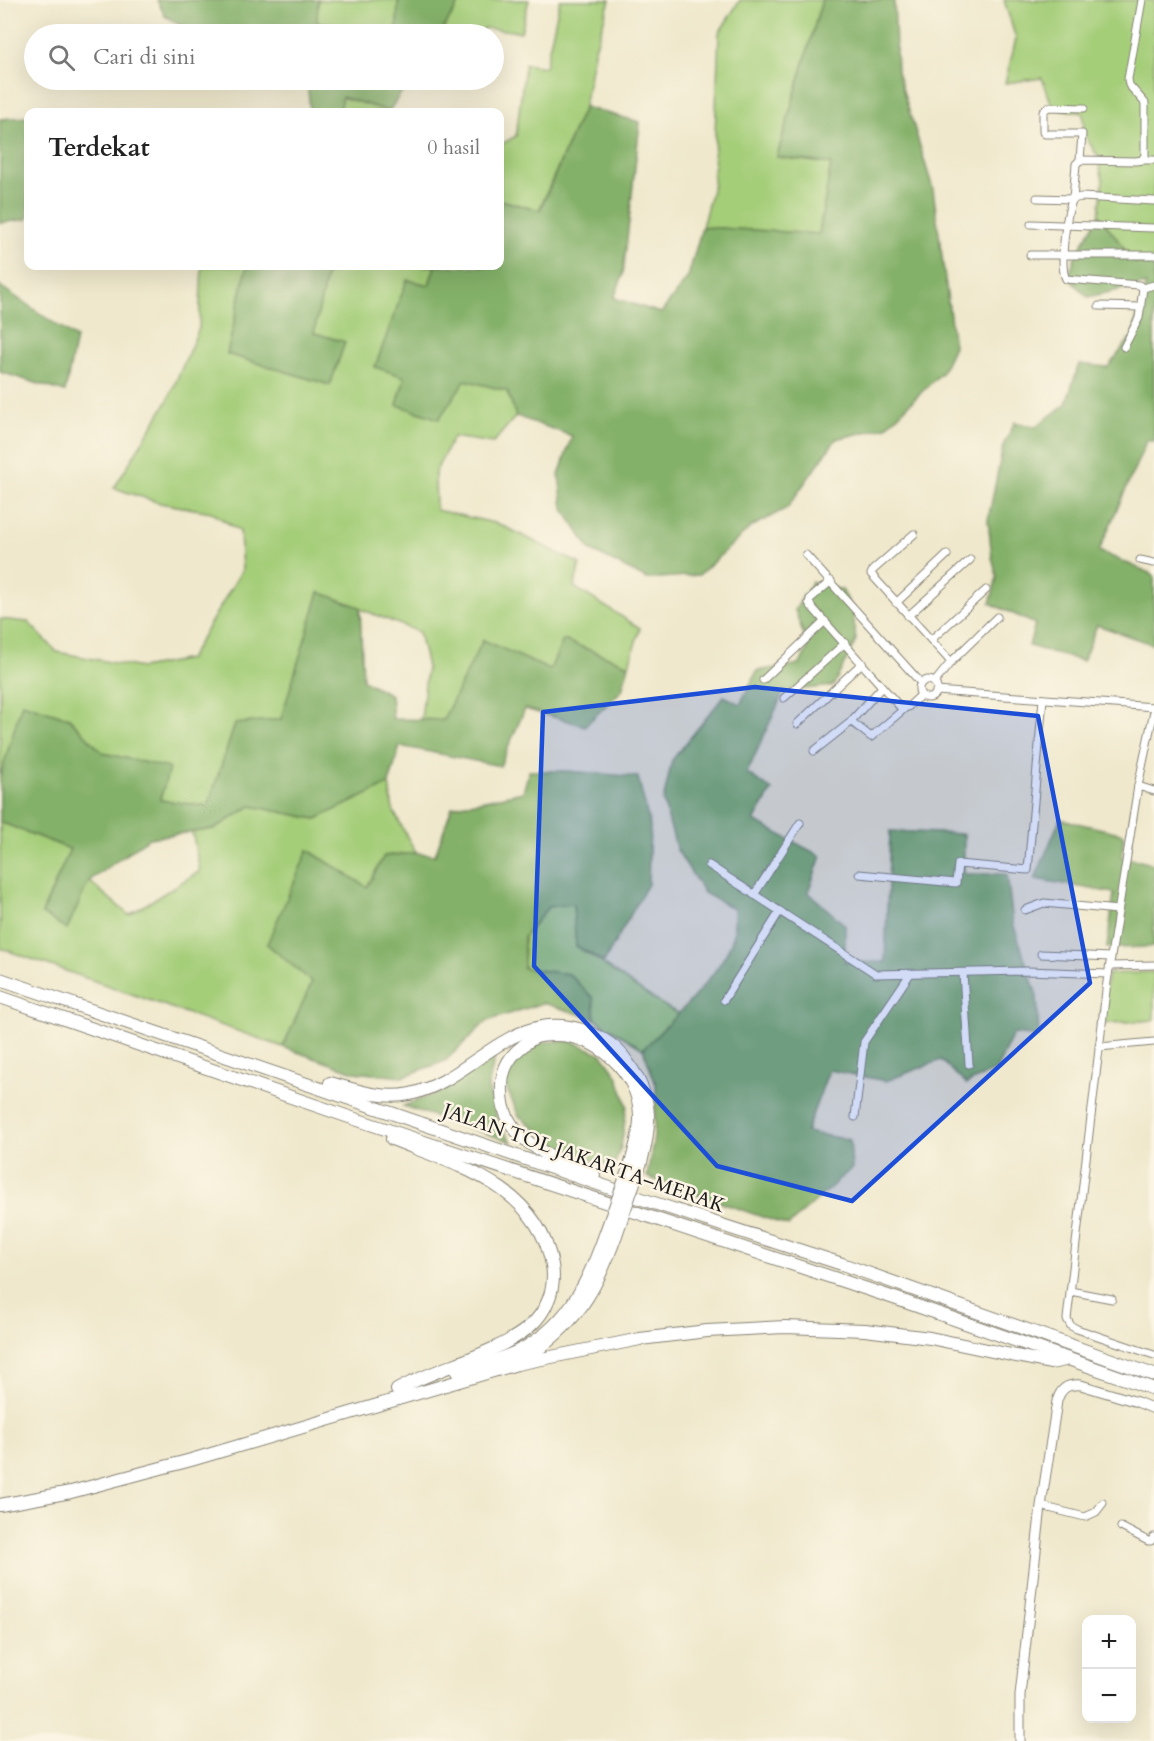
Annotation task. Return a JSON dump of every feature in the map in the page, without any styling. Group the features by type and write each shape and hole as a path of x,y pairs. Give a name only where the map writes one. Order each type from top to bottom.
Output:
{"highway":[{"name":"JALAN TOL JAKARTA–MERAK","path":"0,979 648,1201 842,1264 1154,1375"},
{"name":"JALAN TOL JAKARTA–MERAK","path":"0,997 349,1117 897,1299 1154,1389"},
{"path":"269,1070 279,1067 373,1095 399,1096 418,1092 453,1076 490,1050 520,1033 553,1026 580,1029 600,1038 630,1065 643,1088 649,1113 648,1132 611,1234 601,1274 581,1309 557,1335 516,1364"},
{"path":"636,1161 640,1123 638,1101 624,1074 607,1053 582,1039 556,1035 537,1037 513,1055 505,1067 501,1086 502,1097 507,1119 521,1135 542,1151 648,1201"},
{"path":"349,1117 357,1126 455,1164 502,1188 529,1213 545,1241 552,1262 552,1287 548,1302 528,1327 501,1344 397,1390"},
{"path":"0,1499 70,1485 262,1433 498,1359 526,1347 550,1331 567,1313 578,1297 611,1234"},
{"path":"0,1505 71,1492 191,1460 516,1364 640,1339 706,1330 785,1327 865,1330 930,1338 1050,1363 1066,1359"}],"street":[{"path":"1142,0 1128,79 1129,85 1145,103 1145,155 1142,160"},
{"path":"1145,103 1154,104"},
{"path":"1084,108 1048,107 1043,112 1043,132 1045,134 1082,134 1080,160 1076,164 1073,199 1069,206 1063,273 1069,280 1139,285 1143,288 1154,285"},
{"path":"1146,126 1154,126"},
{"path":"1080,160 1154,160"},
{"path":"1036,198 1073,199 1081,197 1154,201"},
{"path":"1030,224 1154,228"},
{"path":"1030,255 1154,255"},
{"path":"1124,347 1136,327 1143,288"},
{"path":"1100,306 1141,307"},
{"path":"914,534 871,574 951,662"},
{"path":"806,555 921,683"},
{"path":"896,603 947,555"},
{"path":"908,616 970,560"},
{"path":"1140,560 1154,562"},
{"path":"831,581 809,603 904,709"},
{"path":"931,640 986,590"},
{"path":"934,683 951,662 998,617"},
{"path":"763,680 825,621"},
{"path":"784,698 845,643"},
{"path":"797,724 862,663"},
{"path":"929,680 934,683 936,691 931,698 921,695 919,691 921,683 929,680"},
{"path":"814,751 852,721 882,687"},
{"path":"936,691 1154,709 1138,786 1109,970 1067,1319 1071,1326 1154,1355"},
{"path":"852,721 871,737 921,695"},
{"path":"859,874 956,883 958,864 1028,870 1044,699"},
{"path":"1138,786 1154,791"},
{"path":"754,895 800,824"},
{"path":"709,866 876,974 1109,970 1154,965"},
{"path":"1025,910 1044,903 1118,910"},
{"path":"724,1000 780,911"},
{"path":"1041,954 1111,957"},
{"path":"963,973 969,1064"},
{"path":"855,1117 864,1042 910,974"},
{"path":"1100,1047 1154,1042"},
{"path":"1070,1291 1112,1299"},
{"path":"1020,1741 1020,1695 1041,1506 1056,1401 1060,1391 1073,1384 1154,1409"},
{"path":"1041,1506 1085,1517 1096,1512 1103,1503"},
{"path":"1121,1527 1148,1541 1154,1537"}],"highlighted area":[{"path":"755,687 1038,716 1090,983 852,1201 717,1166 534,966 543,712"}],"green space":[{"path":"157,0 318,0 317,22 335,24 178,24 165,16"},
{"path":"318,0 398,0 397,24 316,22"},
{"path":"398,0 461,0 446,24 397,24"},
{"path":"461,0 529,0 521,32 504,30 504,24 446,24"},
{"path":"560,0 610,0 594,52 584,107 539,210 504,201 504,143 516,136 525,64 545,67"},
{"path":"740,0 822,0 777,156 831,164 819,234 702,227 713,186 719,33"},
{"path":"822,0 894,0 897,71 933,189 954,346 942,372 886,427 836,439 787,508 751,527 699,575 647,579 590,550 563,508 559,475 572,436 516,416 507,391 465,380 439,419 397,405 405,377 375,367 407,280 429,285 434,270 504,270 504,201 540,210 584,107 640,122 623,275 614,298 661,313 688,277 702,227 819,234 831,164 777,157"},
{"path":"1004,0 1154,0 1154,264 1135,263 1099,215 1103,180 1097,155 1084,134 1083,113 1053,108 1042,78 1005,83 1016,39"},
{"path":"308,90 403,90 391,108 379,108 342,97 340,108 310,108"},
{"path":"341,97 379,108 340,108"},
{"path":"24,117 24,220 0,223 0,119"},
{"path":"1099,215 1135,263 1154,264 1154,442 1147,440 1099,551 1154,575 1154,645 1097,625 1083,661 1029,646 1035,624 990,603 997,577 992,557 988,520 1003,446 1015,422 1035,427 1066,404 1079,364 1108,367 1132,336 1146,284 1088,297 1068,278 1075,257"},
{"path":"202,270 246,270 227,354 330,385 345,342 314,333 327,270 434,270 429,285 407,280 405,377 397,405 465,380 507,391 516,416 493,443 453,437 435,473 436,510 499,524 580,564 574,587 640,628 629,665 563,640 550,670 483,640 443,720 421,719 427,667 419,632 320,593 281,719 235,725 208,806 160,800 169,768 103,753 69,718 22,704 0,777 0,619 28,622 57,652 141,668 189,659 242,570 240,531 211,512 160,503 114,488 168,400 199,328"},
{"path":"246,270 327,270 314,333 345,342 330,385 227,354"},
{"path":"0,286 76,338 65,392 0,372"},
{"path":"812,582 842,590 853,610 856,641 833,686 784,691 747,773 772,790 754,821 821,856 808,892 845,925 845,962 885,962 890,831 964,834 964,874 1007,874 1013,923 1037,996 1039,1037 1013,1034 996,1070 966,1084 941,1060 886,1081 829,1070 806,1132 850,1140 852,1168 788,1226 647,1177 654,1137 656,1085 643,1049 681,1011 719,966 728,951 734,930 734,909 704,893 677,850 663,801 672,760 724,696 740,704 757,671 800,664 808,647 795,610"},
{"path":"319,592 360,607 363,680 391,695 393,719 443,720 483,640 550,670 563,640 629,665 622,690 585,726 525,709 500,766 400,746 389,784 316,819 251,806 214,829 149,838 89,881 67,929 42,914 70,849 0,822 0,777 22,703 69,718 103,753 169,768 160,800 208,806 235,724 281,719"},
{"path":"529,771 568,771 638,777 650,826 648,884 604,962 576,946 573,904 548,907 524,937 524,968 569,974 593,998 595,1019 543,1003 487,1021 445,1061 402,1077 354,1072 283,1047 312,982 267,944 308,850 367,887 384,856 416,853 435,855 452,807 523,792"},
{"path":"389,784 393,810 416,853 384,856 367,887 308,850 312,982 283,1047 0,948 0,822 70,849 42,913 89,881 129,915 200,871 192,832 214,829 251,806 316,819"},
{"path":"1060,819 1124,834 1122,857 1154,864 1154,947 1107,948 1114,893 1035,879"},
{"path":"573,903 576,946 679,1014 643,1049 595,1019 593,998 524,968 524,937 548,907"},
{"path":"1154,972 1154,1020 1099,1024 1108,974"},
{"path":"571,1041 602,1054 617,1075 627,1105 621,1147 613,1168 561,1149 519,1116 505,1085 516,1054 538,1042"},
{"path":"496,1052 488,1087 498,1123 512,1142 403,1106 442,1091"}]}
